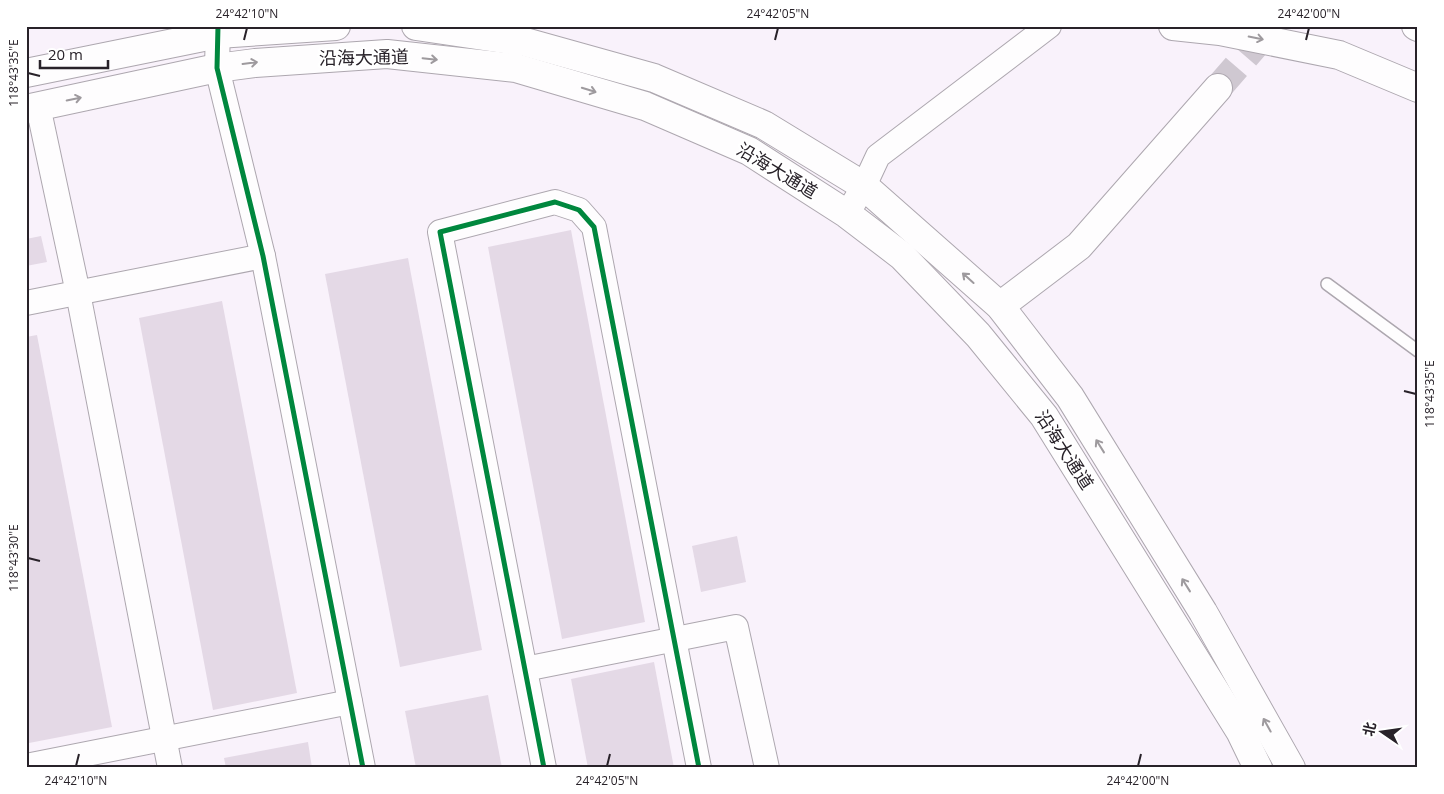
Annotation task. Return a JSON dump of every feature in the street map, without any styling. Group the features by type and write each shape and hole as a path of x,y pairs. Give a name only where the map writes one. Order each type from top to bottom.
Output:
{"main road":[{"name":"沿海大通道","path":"26,73 218,30 336,26"},
{"name":"沿海大通道","path":"416,26 525,42 654,78 764,125 864,186 1000,306 1070,397 1203,612 1291,768"},
{"path":"1173,26 1220,31 1339,55 1418,88"},
{"name":"沿海大通道","path":"32,108 218,68 255,62 387,54 516,68 645,106 749,151 847,214 902,256 978,335 1044,416 1240,731 1258,768"},
{"path":"1000,306 1080,246 1218,88"}],"street":[{"path":"847,214 864,186 878,156 1049,26"},
{"path":"218,30 218,68 263,256 363,768"},
{"path":"32,108 78,293 170,768"},
{"path":"544,768 440,232 555,202 579,210 594,227 699,768"},
{"path":"26,303 263,256"},
{"path":"525,669 736,627 767,768"},
{"path":"26,766 350,702"}],"lane":[{"path":"1327,284 1418,351"}],"building":[{"path":"571,230 645,622 562,639 488,247"},
{"path":"41,236 47,262 26,266 26,239"},
{"path":"408,258 482,650 400,667 325,274"},
{"path":"222,301 297,693 213,710 139,318"},
{"path":"37,335 112,727 29,743 26,730 26,337"},
{"path":"737,536 746,582 701,592 692,546"},
{"path":"654,662 674,768 588,768 571,679"},
{"path":"488,695 502,768 416,768 405,711"},
{"path":"308,742 312,768 226,768 224,758"}],"tunnel":[{"path":"1218,88 1272,26"}],"cycle path":[{"path":"218,26 217,68 263,256 363,768"},
{"path":"544,768 440,232 555,202 579,210 594,227 699,768"}]}
